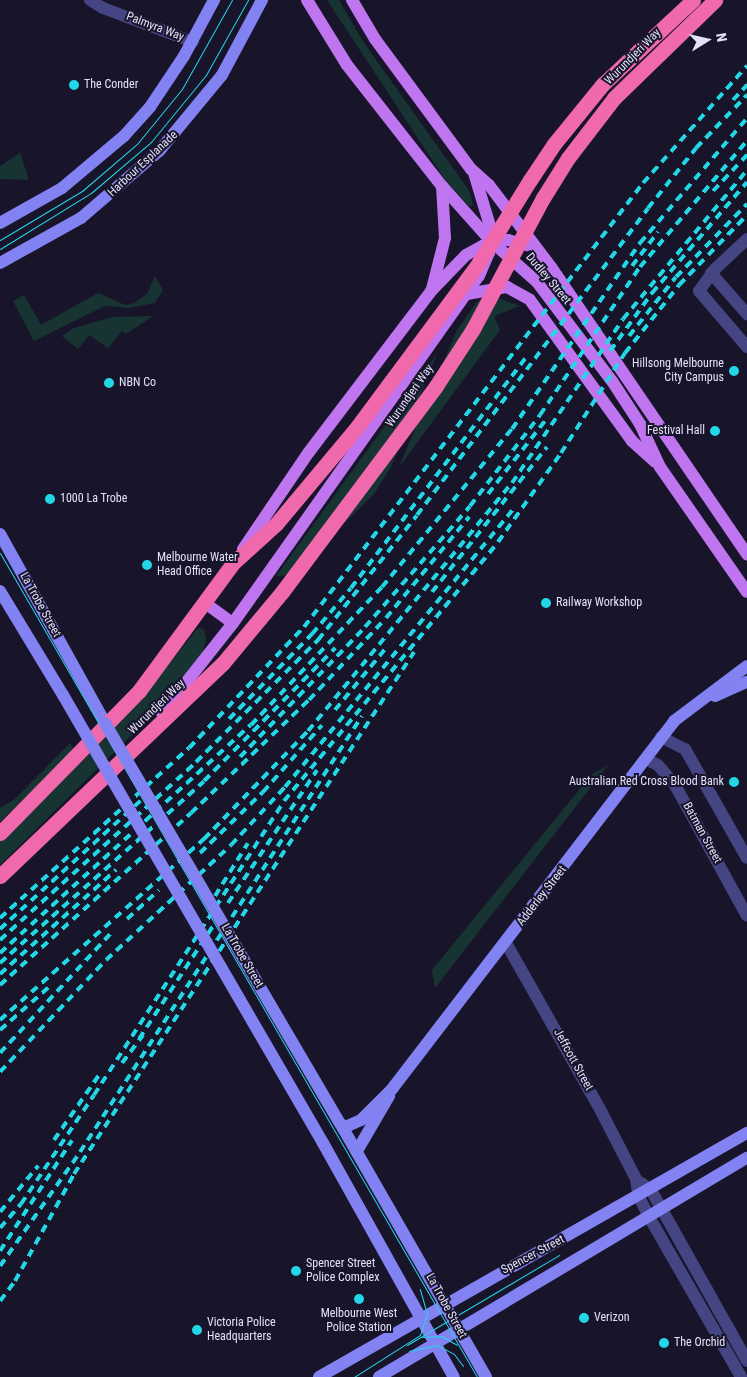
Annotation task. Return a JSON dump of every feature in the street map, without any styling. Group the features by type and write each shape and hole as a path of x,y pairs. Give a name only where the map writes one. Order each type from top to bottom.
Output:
{"highway":[{"name":"Wurundjeri Way","path":"0,832 126,706 234,563 261,540 308,487 444,311 554,144 603,84 693,0"},
{"name":"Wurundjeri Way","path":"0,876 95,783 118,766 223,664 316,547 436,386 473,328 543,198 593,123 657,53 715,0"}],"main road":[{"name":"Dudley Street","path":"307,0 347,65 442,186 491,241 537,282 612,381 640,424 660,467 747,592"},
{"name":"Dudley Street","path":"352,0 375,39 474,174 489,185 537,247 747,554"},
{"path":"474,174 488,218 491,241 508,240 537,247"},
{"path":"431,291 445,238 442,186"},
{"name":"Wurundjeri Way","path":"234,563 309,452 431,291 466,255 491,241"},
{"name":"Wurundjeri Way","path":"95,783 158,718 233,623 468,294 481,272 491,241"},
{"path":"468,294 507,287 530,300 632,441 660,467"},
{"path":"205,603 233,623"}],"street":[{"name":"Palmyra Way","path":"90,0 103,8 193,42"},
{"path":"0,223 62,188 112,148 150,106 193,42 214,0"},
{"name":"Harbour Esplanade","path":"0,263 81,218 160,150 222,75 262,0"},
{"path":"747,240 711,273 699,290 747,348"},
{"path":"711,273 747,314"},
{"name":"La Trobe Street","path":"0,534 80,680 357,1152 486,1377"},
{"name":"La Trobe Street","path":"0,591 63,695 324,1143 454,1377"},
{"name":"Adderley Street","path":"341,1126 361,1120 392,1089 679,716 747,666"},
{"name":"Adderley Street","path":"694,705 747,682"},
{"path":"661,737 685,749 747,858"},
{"name":"Batman Street","path":"646,759 658,765 675,785 747,916"},
{"name":"Jeffcott Street","path":"506,943 636,1180 639,1197 648,1214 741,1377"},
{"name":"Adderley Street","path":"357,1152 392,1089"},
{"name":"Spencer Street","path":"319,1377 444,1304 639,1197 747,1133"},
{"name":"Spencer Street","path":"379,1377 648,1214 747,1158"},
{"name":"Jeffcott Street","path":"636,1180 651,1190 747,1361"}],"green space":[{"path":"327,0 339,0 362,40 470,192 473,206 469,206 446,181"},
{"path":"20,153 29,180 0,179 0,166"},
{"path":"155,276 163,290 155,303 128,308 105,306 34,341 13,301 24,295 41,325 98,293 125,305 134,303 147,294"},
{"path":"498,298 520,306 494,316 500,330 399,467 457,330 476,303 481,299"},
{"path":"153,316 126,334 122,331 108,348 89,335 78,349 62,336 74,328 113,317"},
{"path":"437,354 391,467 374,494 292,575 276,576"},
{"path":"198,628 204,629 206,639 203,653 153,714 0,865 0,842 137,704"},
{"path":"70,743 74,750 0,822 0,808 15,799"},
{"path":"608,765 435,988 432,970 592,774"}],"tram line":[{"path":"0,240 82,191 137,144 182,89 232,0"},
{"path":"0,249 91,193 151,142 206,75 248,0"},
{"path":"0,553 477,1377"},
{"path":"407,1345 559,1255"},
{"path":"354,1377 420,1335 427,1314 420,1289"},
{"path":"422,1337 441,1336 457,1345"},
{"path":"409,1351 437,1345 454,1354 463,1366"}],"railway":[{"path":"0,918 189,748 304,627 643,183 747,66"},
{"path":"733,100 747,85"},
{"path":"0,940 196,762 318,640 417,515 648,208 696,148 747,95"},
{"path":"0,953 251,725 382,587 512,429 640,243 747,118"},
{"path":"240,757 365,627 470,506 540,415 640,267 747,141"},
{"path":"713,191 747,155"},
{"path":"0,1020 204,839 308,731 512,483 623,319 747,170"},
{"path":"610,351 652,293 747,182"},
{"path":"629,336 676,277 747,204"},
{"path":"0,1228 21,1204 94,1095 284,801 498,542 561,453 625,353 679,285 747,215"},
{"path":"632,266 658,232"},
{"path":"229,719 312,634 351,588 528,355"},
{"path":"488,494 548,417"},
{"path":"432,592 547,447"},
{"path":"0,1072 106,960 231,845 285,787 514,508"},
{"path":"0,985 191,813 309,700 386,618 469,517"},
{"path":"0,963 204,781 335,648"},
{"path":"335,710 386,648"},
{"path":"0,1301 15,1281 74,1174 414,652"},
{"path":"0,1266 80,1152 362,716"},
{"path":"200,853 263,792 322,725"},
{"path":"228,903 317,770"},
{"path":"0,929 150,792"},
{"path":"215,896 248,843"},
{"path":"0,974 116,870"},
{"path":"127,919 159,890"},
{"path":"139,1039 213,926"},
{"path":"0,1053 111,933"},
{"path":"0,1030 50,986"},
{"path":"122,1063 143,1035"},
{"path":"54,1140 101,1072"},
{"path":"0,1251 72,1140"},
{"path":"0,1212 38,1166"}],"place":[{"name":"The Conder","path":"74,85"},
{"name":"Hillsong Melbourne City Campus","path":"734,371"},
{"name":"NBN Co","path":"109,383"},
{"name":"Festival Hall","path":"715,431"},
{"name":"1000 La Trobe","path":"50,499"},
{"name":"Melbourne Water Head Office","path":"147,565"},
{"name":"Railway Workshop","path":"546,603"},
{"name":"Australian Red Cross Blood Bank","path":"734,782"},
{"name":"Spencer Street Police Complex","path":"296,1271"},
{"name":"Melbourne West Police Station","path":"359,1299"},
{"name":"Verizon","path":"584,1318"},
{"name":"Victoria Police Headquarters","path":"197,1330"},
{"name":"The Orchid","path":"664,1343"}]}
